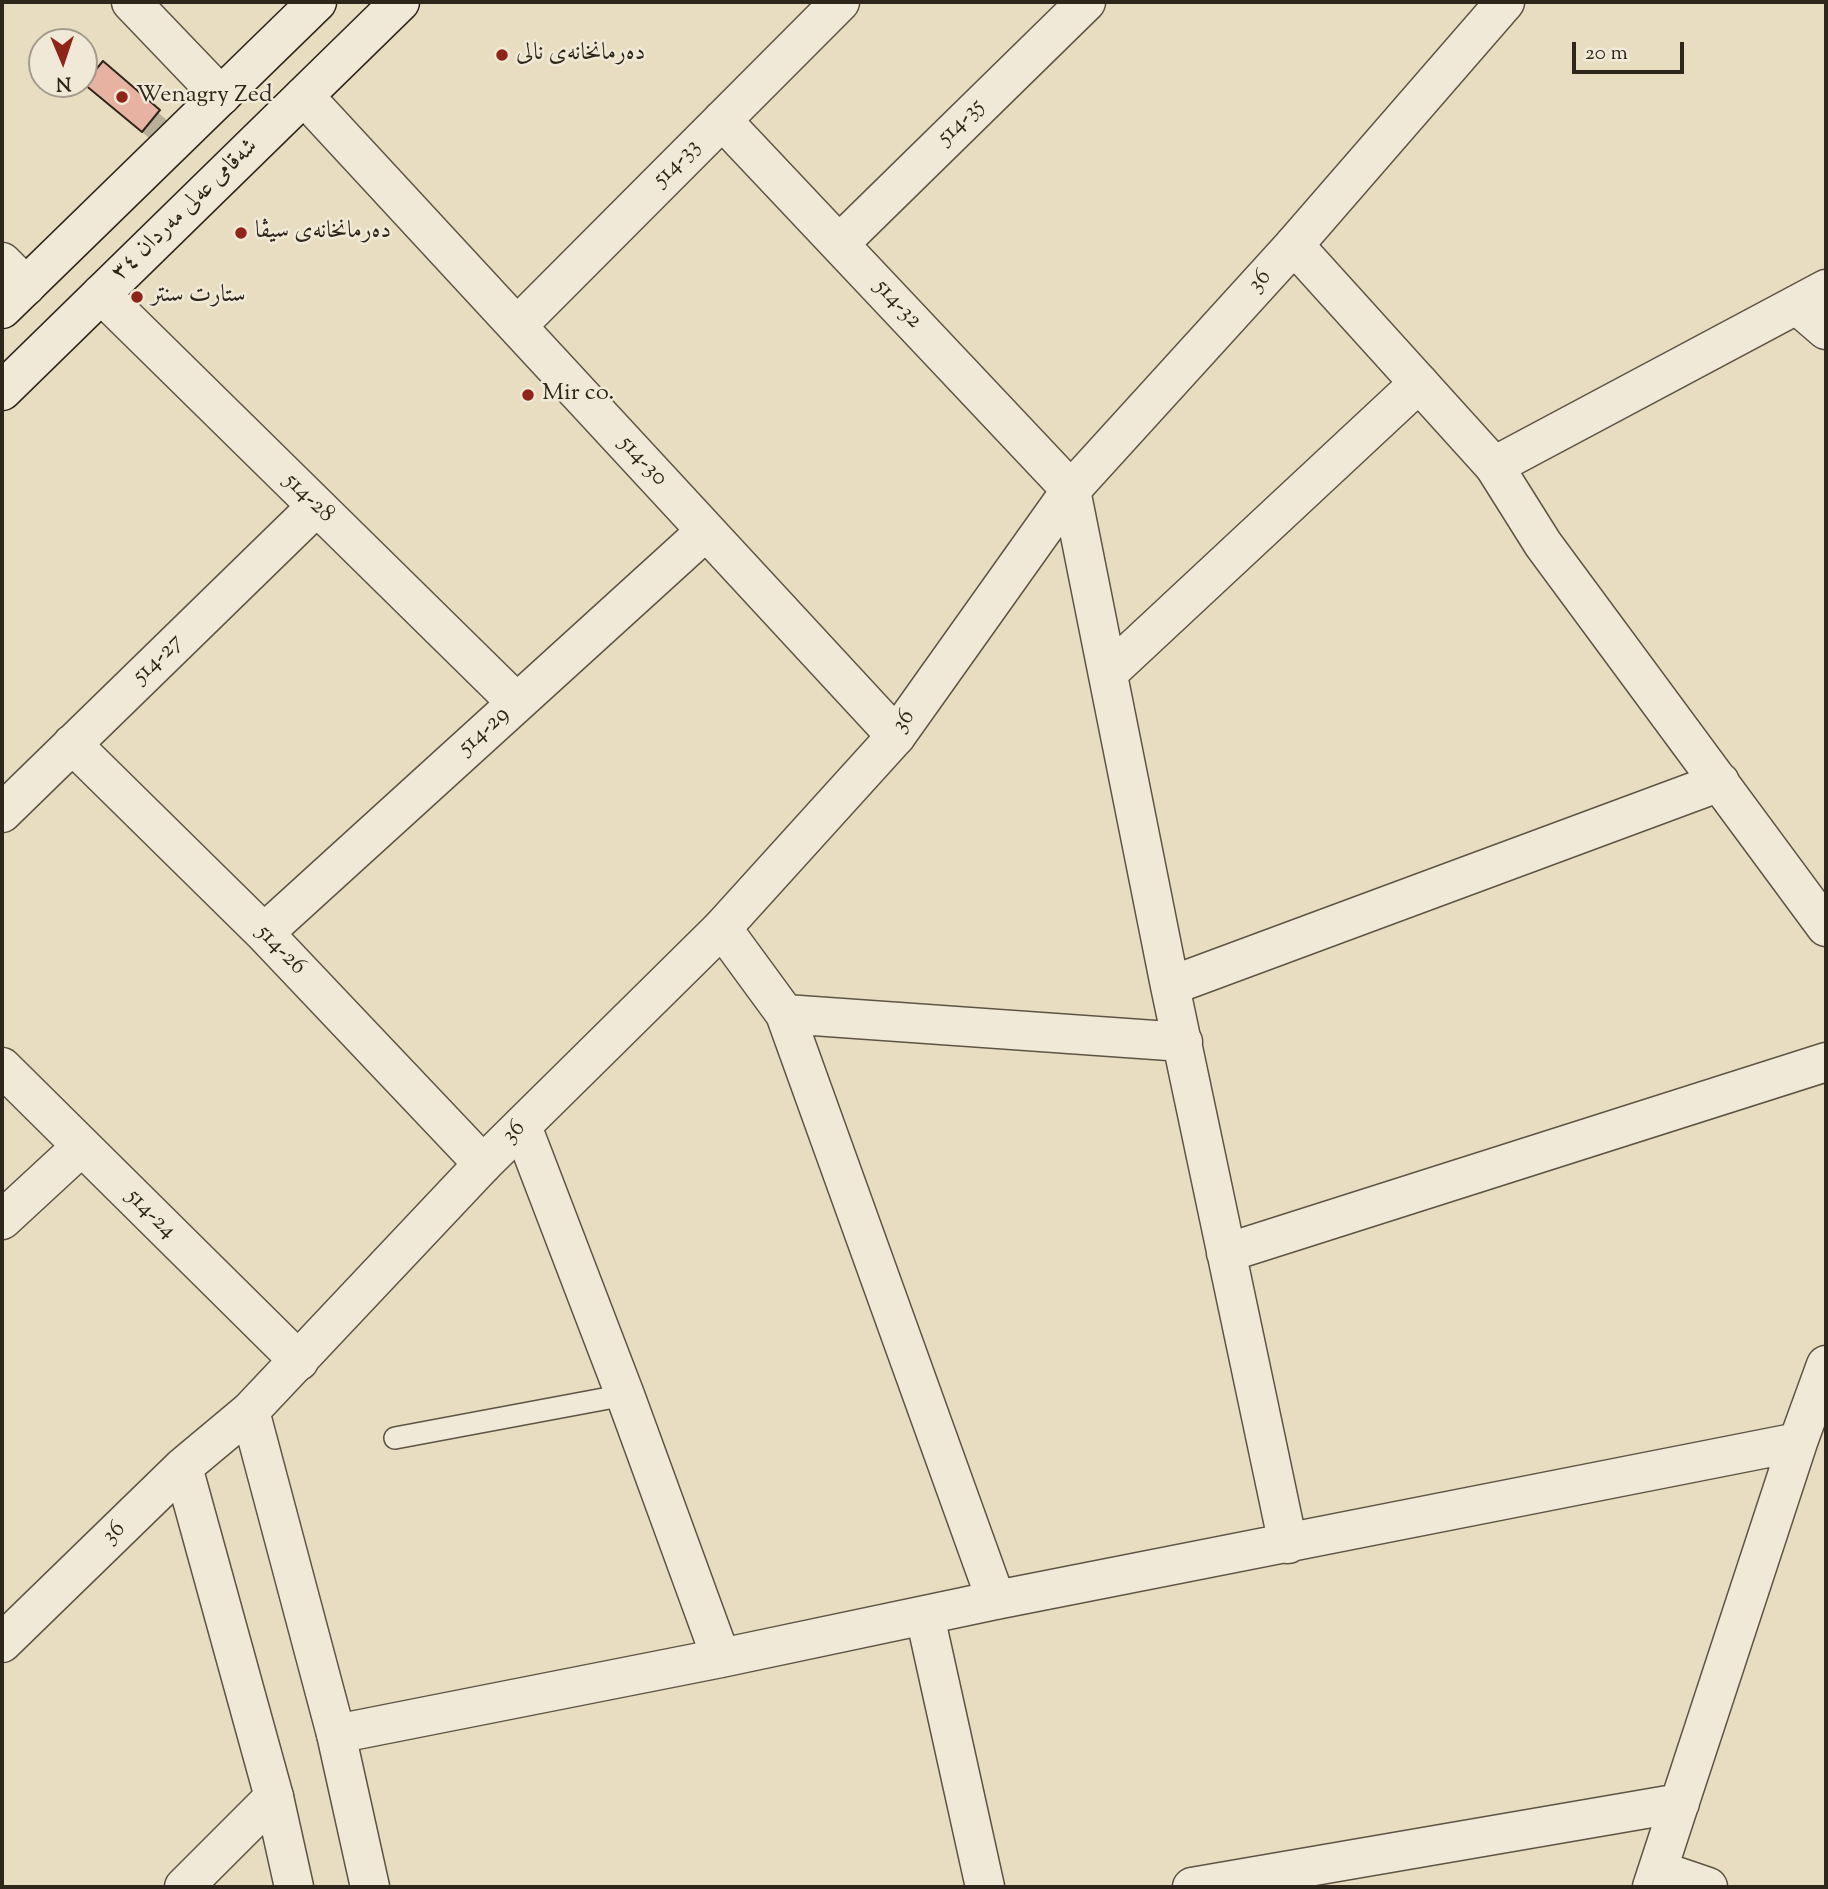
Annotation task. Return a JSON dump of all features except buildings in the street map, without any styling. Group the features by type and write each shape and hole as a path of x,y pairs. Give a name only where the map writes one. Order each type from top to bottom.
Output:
{"street":[{"path":"131,2 221,96"},
{"path":"10,286 221,96 317,2"},
{"name":"شەقامی عەلی مەردان ٣٤","path":"2,391 400,2"},
{"name":"514-33","path":"517,326 839,2"},
{"name":"514-35","path":"839,244 1086,2"},
{"name":"36","path":"2,1643 184,1467 250,1411 483,1164 722,928 896,736 1072,490 1294,245 1505,2"},
{"name":"514-30","path":"304,96 896,736"},
{"name":"514-32","path":"722,120 1072,490"},
{"path":"1294,245 1494,466 1543,544 1826,927"},
{"name":"514-28","path":"100,294 517,703"},
{"path":"1494,466 1812,297 1826,330"},
{"path":"1108,673 1419,383"},
{"path":"1072,490 1170,986 1288,1544"},
{"name":"514-27","path":"2,813 316,507"},
{"name":"514-29","path":"264,933 706,531"},
{"name":"514-26","path":"72,744 264,933 483,1164"},
{"path":"1170,986 1720,782"},
{"path":"722,928 785,1014 996,1600"},
{"path":"785,1014 1183,1042"},
{"path":"1226,1253 1826,1062"},
{"name":"514-24","path":"2,1067 299,1361"},
{"path":"522,1126 625,1395 720,1658"},
{"path":"2,1220 81,1147"},
{"path":"1708,1887 1655,1879 1798,1442 1826,1365"},
{"path":"250,1411 336,1734 370,1887"},
{"path":"336,1734 996,1600 1798,1442"},
{"path":"184,1467 274,1797 294,1887"},
{"path":"925,1616 985,1887"},
{"path":"184,1887 274,1797"},
{"path":"1192,1887 1680,1803"}],"lane":[{"path":"394,1438 625,1395"}],"place":[{"name":"دەرمانخانەی نالی","path":"502,55"},
{"name":"Wenagry Zed","path":"122,97"},
{"name":"دەرمانخانەی سیڤا","path":"241,233"},
{"name":"ستارت سنتر","path":"137,297"},
{"name":"Mir co.","path":"528,395"}]}
